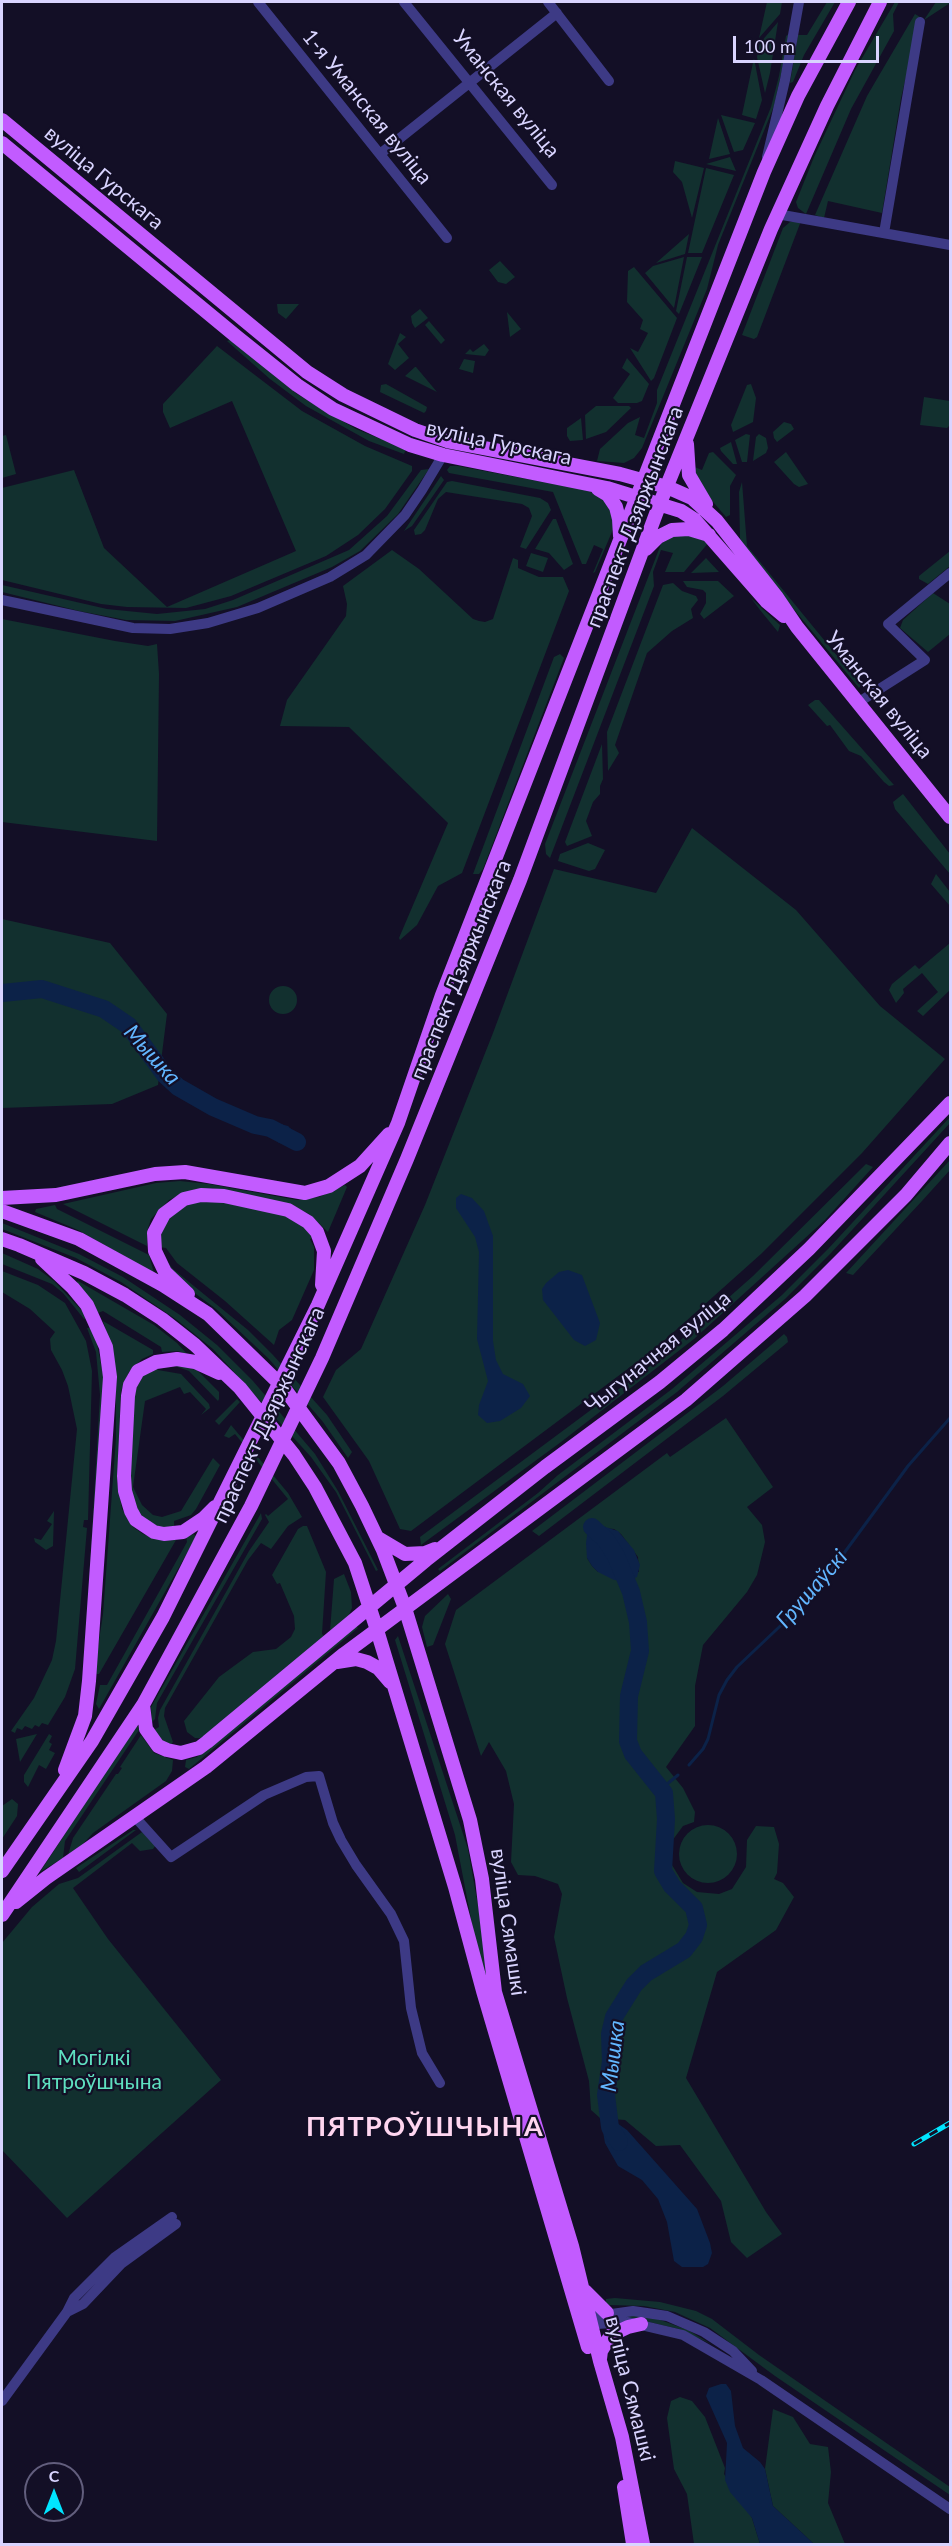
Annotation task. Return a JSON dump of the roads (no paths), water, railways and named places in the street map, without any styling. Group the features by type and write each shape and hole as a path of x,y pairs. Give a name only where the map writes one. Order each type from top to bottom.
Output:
{"main road":[{"name":"праспект Дзяржынскага","path":"2,1871 92,1741 163,1617 306,1333 398,1123 442,995 764,172 798,96 849,2"},
{"name":"праспект Дзяржынскага","path":"3,1913 143,1705 251,1506 322,1358 407,1159 520,880 660,503 777,214 826,106 880,2"},
{"name":"вуліца Гурскага","path":"2,120 307,372 372,411 447,441 644,480 667,487"},
{"name":"вуліца Гурскага","path":"2,143 225,328 297,385 333,409 365,426 410,445 443,455 582,482 660,503"},
{"path":"62,193 70,194 84,189"},
{"path":"225,328 236,314"},
{"path":"237,337 248,324"},
{"path":"365,426 372,411"},
{"path":"687,439 689,475 717,521"},
{"path":"443,455 447,441"},
{"path":"582,482 604,491 612,500 620,519 620,541"},
{"name":"Уманская вуліца","path":"667,487 692,498 717,521 776,596 797,627 951,817"},
{"name":"Уманская вуліца","path":"660,503 689,515 766,601 797,627"},
{"path":"642,553 658,537 672,530 689,529 709,535"},
{"name":"Чыгуначная вуліца","path":"143,1705 146,1729 158,1746 181,1753 199,1748 446,1544 660,1382 723,1330 809,1249 951,1103"},
{"path":"2,1198 56,1195 139,1177 185,1172 294,1193 317,1191 360,1166 398,1123"},
{"path":"3,1913 46,1878 206,1767 405,1608 686,1400 805,1296 906,1195 951,1143"},
{"path":"208,1314 165,1272 155,1251 154,1242 158,1223 164,1214 184,1199 201,1195 224,1196 288,1210 308,1222 317,1232 324,1251 324,1268 318,1305"},
{"path":"2,1211 80,1239 154,1280 208,1314"},
{"path":"2,1239 19,1245 58,1274 87,1305 106,1347 110,1377 93,1642 85,1716 54,1797"},
{"name":"вуліца Сямашкі","path":"19,1245 84,1273 162,1318 233,1381 294,1455 315,1487 355,1563 600,2361 622,2438 643,2544"},
{"name":"вуліца Сямашкі","path":"208,1314 284,1389 339,1463 376,1537 405,1608 477,1846 496,1999 583,2288 587,2319 619,2463 633,2544"},
{"path":"224,1497 204,1518 183,1532 164,1534 154,1532 136,1520 125,1491 128,1396 130,1385 138,1371 167,1359 186,1359 233,1381"},
{"path":"376,1537 405,1554 425,1553 446,1544"},
{"path":"335,1662 349,1659 367,1662 378,1668 395,1690"},
{"path":"583,2288 592,2300 607,2313"},
{"path":"600,2361 601,2351 611,2335 628,2326 641,2324"}],"street":[{"name":"1-я Уманская вуліца","path":"258,2 447,238"},
{"name":"Уманская вуліца","path":"404,2 552,185"},
{"path":"548,2 609,81"},
{"path":"764,172 785,80 799,2"},
{"path":"380,154 557,13"},
{"path":"884,233 920,22"},
{"path":"777,214 951,245"},
{"path":"2,600 133,628 170,629 198,625 258,608 330,577 366,555 405,515 423,490 443,455"},
{"path":"859,702 925,660 888,624 951,573"},
{"path":"135,1817 171,1857 264,1795 306,1777 319,1776 333,1823 341,1839 356,1865 391,1914 404,1941 411,2008 422,2053 440,2083"},
{"path":"2,2401 67,2312 74,2298 115,2257 169,2223"},
{"path":"587,2319 607,2313 633,2311 649,2312 688,2323 733,2351 761,2380"},
{"path":"587,2319 641,2324 683,2335 761,2380 951,2509"}],"water":[{"path":"257,1123 276,1123 288,1126 299,1137 296,1145 279,1143 271,1135 257,1130 254,1126"},
{"path":"461,1194 472,1198 484,1211 493,1236 493,1341 496,1360 503,1374 523,1384 530,1396 521,1408 500,1421 487,1423 478,1415 479,1405 488,1381 477,1339 479,1252 475,1237 456,1208 456,1198"},
{"path":"568,1270 582,1275 600,1323 596,1340 585,1346 574,1340 543,1300 542,1289 546,1283 559,1272"},
{"path":"596,1524 618,1531 634,1550 640,1565 637,1577 628,1581 614,1580 598,1572 592,1566 587,1558 586,1543 587,1535"},
{"path":"609,2121 614,2121 627,2130 697,2209 712,2253 708,2264 703,2267 682,2267 674,2261 667,2222 658,2199 642,2180 618,2166 605,2143 602,2126"},
{"path":"726,2384 731,2391 735,2426 743,2448 765,2469 773,2506 814,2544 760,2544 752,2518 730,2492 725,2480 727,2443 706,2396 709,2388"}],"waterway":[{"name":"Мышка","path":"2,993 42,989 104,1009 129,1026 165,1075 178,1087 213,1107 255,1125 270,1128 297,1142"},
{"name":"Грушаўскі","path":"689,1765 703,1749 708,1739 719,1695 727,1680 737,1667 814,1594 908,1466 950,1418"},
{"name":"Мышка","path":"592,1527 606,1540 616,1556 631,1592 638,1622 640,1651 629,1696 628,1741 633,1754 664,1793 666,1819 663,1871 672,1886 694,1908 698,1925 694,1937 684,1950 646,1973 634,1985 614,2017 610,2034 611,2061 606,2095 610,2127 619,2142"},
{"name":"Грушаўскі","path":"661,1789 678,1775"}],"railway":[{"path":"914,2144 950,2123"}],"district":[{"name":"ПЯТРОЎШЧЫНА","path":"425,2127"}],"park label":[{"name":"Могілкі Пятроўшчына","path":"94,2070"}]}
